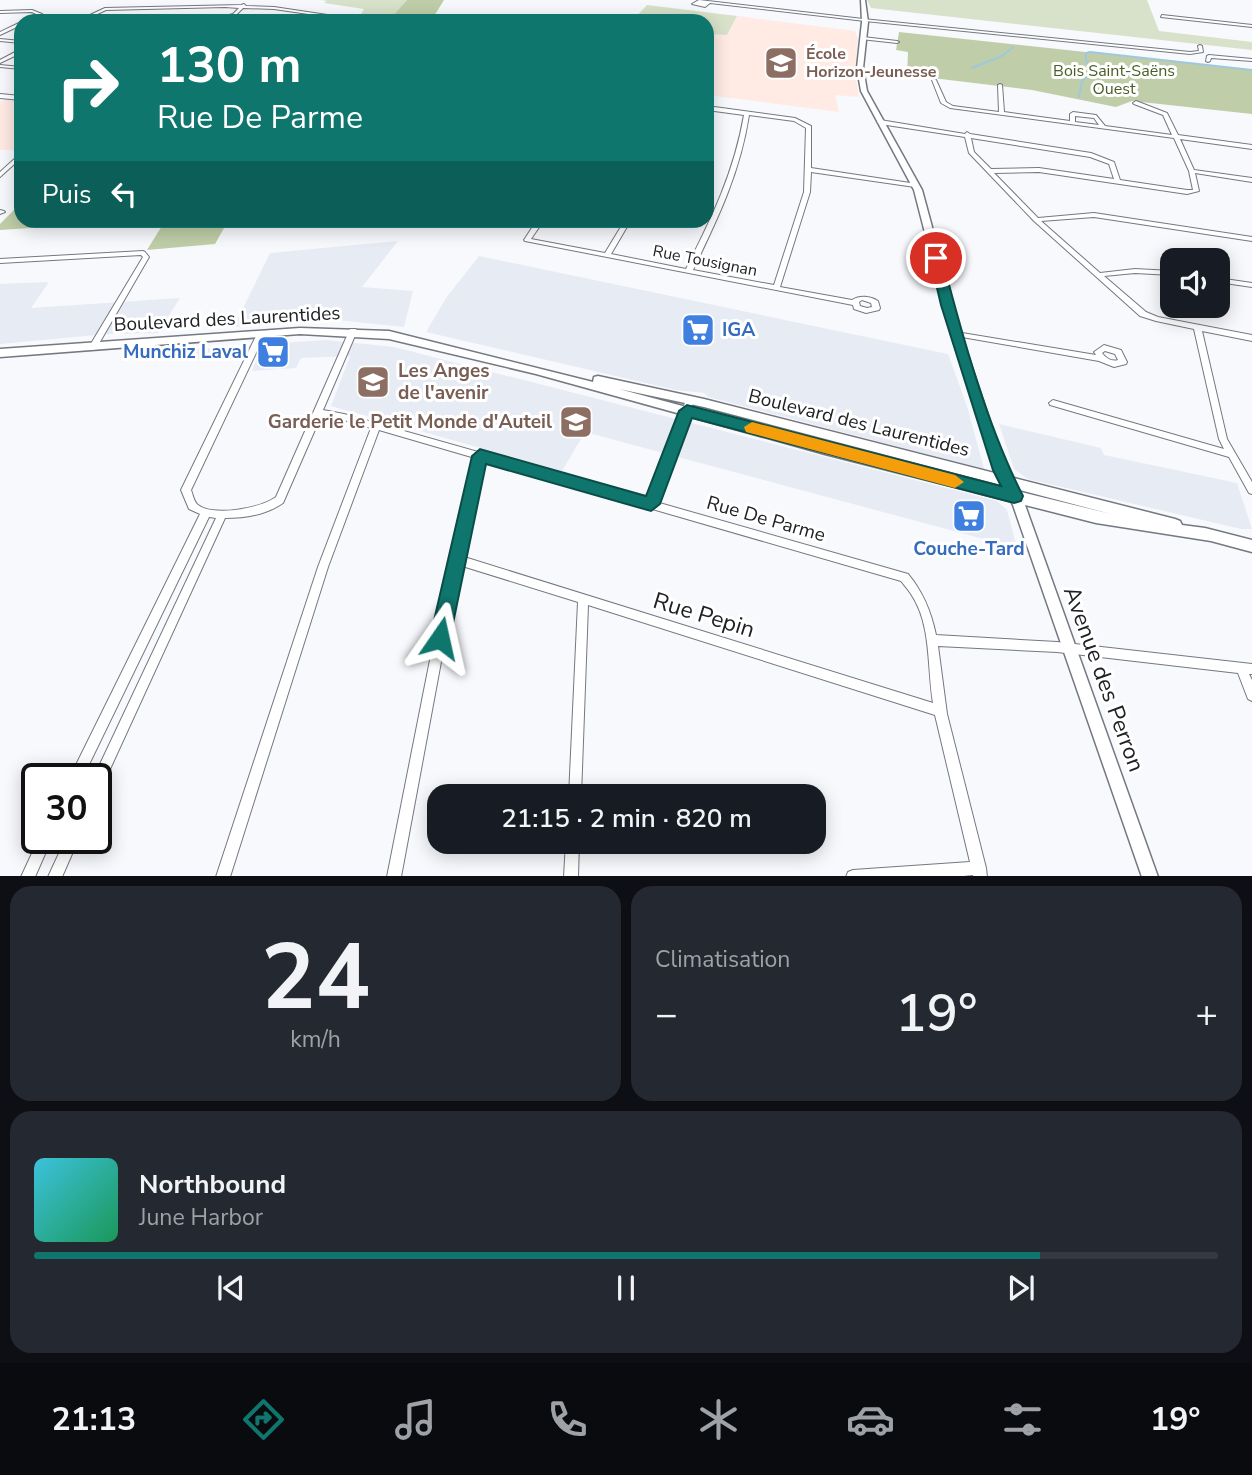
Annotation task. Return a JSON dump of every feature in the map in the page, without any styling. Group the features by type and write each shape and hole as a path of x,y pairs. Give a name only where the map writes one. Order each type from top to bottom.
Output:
{"main road":[{"name":"Boulevard des Laurentides","path":"0,354 261,334 353,331 416,341 689,405 1098,503 1252,546"},
{"name":"Boulevard des Laurentides","path":"689,405 1014,496 1118,521 1210,536"}],"street":[{"name":"Avenue des Perron","path":"863,0 865,19 860,66 862,85 915,185 956,334 1006,481 1014,496 1070,649 1150,876"},
{"path":"709,2 1190,52 1201,52 1200,46"},
{"path":"95,14 106,9 244,5 324,14"},
{"path":"235,14 244,5"},
{"path":"0,12 32,11 40,14"},
{"path":"1162,16 1252,26"},
{"path":"863,38 897,42"},
{"path":"1208,61 1209,56 1252,60"},
{"path":"934,80 935,88 947,105 1252,147"},
{"path":"1000,85 1003,114"},
{"path":"990,171 1039,170 1187,192 1196,191 1192,172 1165,114 1136,103"},
{"name":"Rue Tousignan","path":"535,228 527,240 776,289 806,196 809,127 795,120 714,108"},
{"path":"714,218 732,181 742,151 747,114"},
{"path":"1072,124 1073,114 1089,115 1096,117 1104,128"},
{"path":"880,122 967,134 1105,159 1112,163 1118,182"},
{"path":"967,134 971,152 1036,220 1143,314 1252,338"},
{"path":"0,175 14,162"},
{"path":"809,170 915,185"},
{"path":"1192,172 1252,180"},
{"path":"1036,220 1094,215 1252,239"},
{"path":"606,256 623,228"},
{"path":"688,272 709,228"},
{"path":"0,261 143,253 146,257 93,346"},
{"path":"1097,275 1135,271 1160,272"},
{"path":"1230,282 1252,285"},
{"path":"776,289 854,303"},
{"path":"1198,328 1223,439 1252,490"},
{"path":"261,334 186,490 192,506 205,514 265,510 278,502 353,331"},
{"path":"956,334 1100,358"},
{"path":"1053,403 1233,455"},
{"path":"651,504 689,405"},
{"name":"Rue De Parme","path":"317,412 376,426 904,577 915,587 932,640 940,711 980,872"},
{"path":"223,876 323,567 376,426"},
{"path":"394,876 455,559 480,456"},
{"path":"83,763 205,514"},
{"path":"107,763 222,514"},
{"name":"Rue Pepin","path":"455,559 940,711"},
{"path":"575,784 583,599"},
{"path":"932,640 1070,649 1246,668 1252,695"},
{"path":"28,876 39,854"},
{"path":"55,876 66,854"},
{"path":"571,876 572,854"},
{"path":"878,876 980,872"}],"shaded area":[{"name":"École Horizon-Jeunesse","path":"737,16 855,31 858,39 855,73 859,97 835,95 839,112 714,96 714,34 727,35"},
{"path":"14,97 14,150 0,150 0,102"},
{"path":"398,241 362,287 413,291 404,327 337,320 234,327 270,253"},
{"path":"479,256 948,354 967,406 984,469 708,397 704,393 676,390 426,332 446,298"},
{"path":"49,282 31,308 180,298 158,333 107,334 0,344 0,284"},
{"path":"326,340 394,347 997,501 1007,510 1017,548 585,432 562,471 331,406 350,356 301,358 296,368 252,371 259,354 187,360 192,349"},
{"path":"999,424 1101,448 1104,455 1237,483 1252,529 1241,529 1028,479 1014,469"}],"green space":[{"path":"321,0 407,0 394,14 361,14 364,9 324,3 327,1"},
{"path":"407,0 444,0 435,14 394,14"},
{"path":"867,0 1147,0 1159,31 1252,42 1252,50 871,8"},
{"path":"647,5 737,16 727,35 714,34 714,14 639,14"},
{"name":"Bois Saint-Saëns Ouest","path":"899,32 1252,70 1252,114 1132,101 1116,107 1032,90 907,75 908,52 896,50"},
{"path":"14,210 14,228 31,228 0,230 0,224"},
{"path":"160,228 224,228 215,244 147,250"}],"waterway":[{"path":"972,68 1002,56 1013,47"},
{"path":"1086,60 1086,53 1090,52 1252,70"},
{"path":"1079,97 1082,81 1090,74 1087,62"}],"slow traffic":[{"path":"752,427 955,482"}],"place":[{"name":"École Horizon-Jeunesse","path":"781,63"},
{"name":"IGA","path":"698,330"},
{"name":"Munchiz Laval","path":"273,352"},
{"name":"Les Anges de l'avenir","path":"373,382"},
{"name":"Garderie le Petit Monde d'Auteil","path":"576,422"},
{"name":"Couche-Tard","path":"969,516"}],"route":[{"path":"440,638 455,559 480,456 651,504 687,411 1014,496 1001,470 948,305 936,258"}]}
